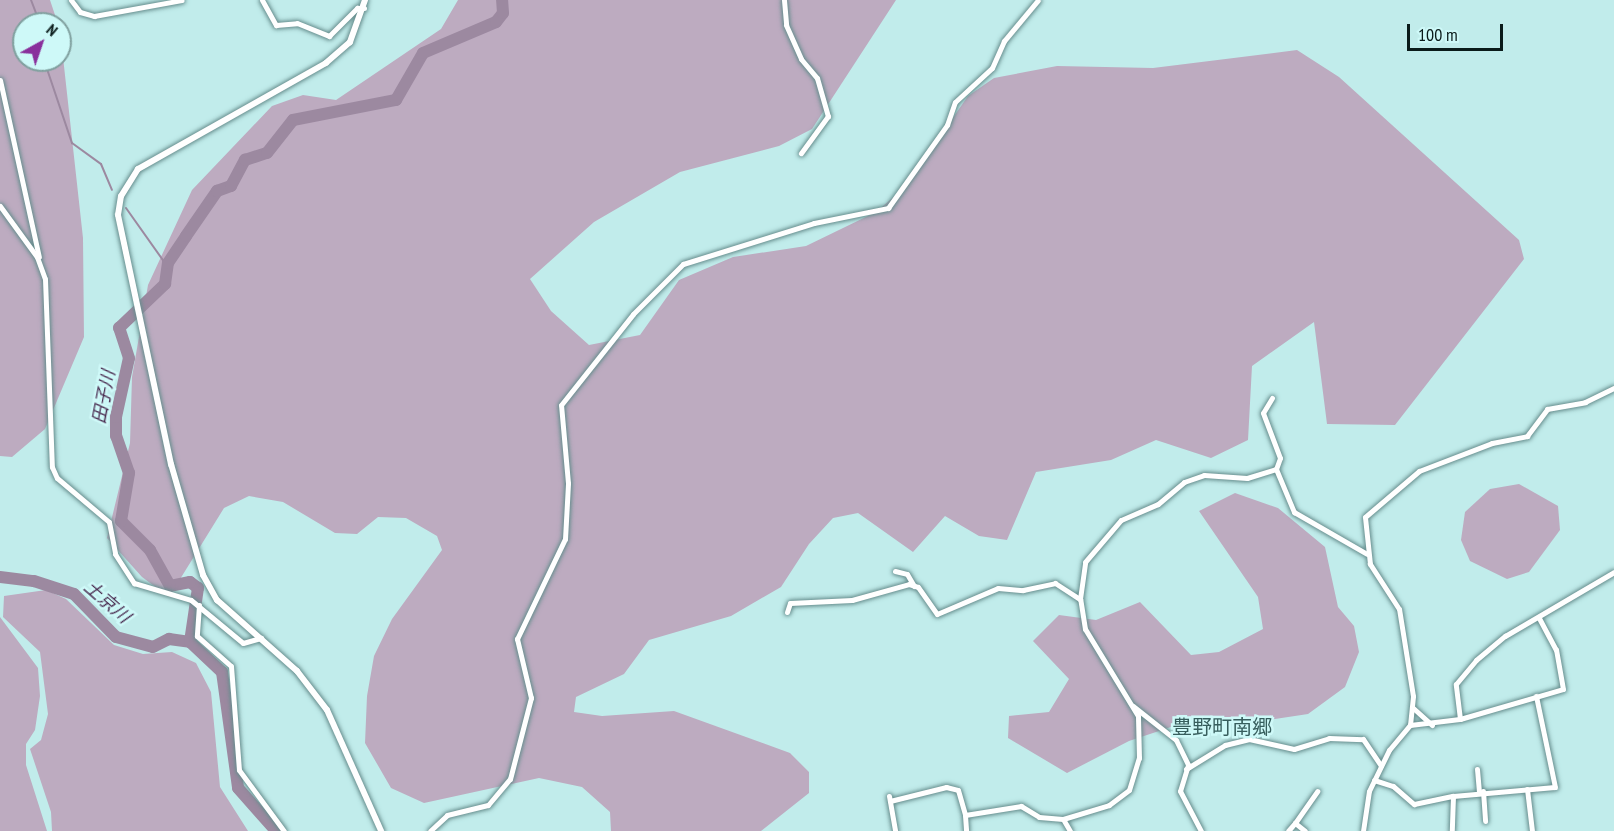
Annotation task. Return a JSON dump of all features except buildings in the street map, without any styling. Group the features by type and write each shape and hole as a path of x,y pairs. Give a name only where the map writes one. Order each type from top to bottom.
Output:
{"street":[{"path":"71,0 80,12 94,16 182,0"},
{"path":"262,0 276,25 297,23 329,36 357,8 364,8"},
{"path":"364,0 364,8 350,42 326,63 158,154 128,179 117,215 194,553 217,600 297,671 327,710 381,831"},
{"path":"784,0 786,25 801,59 817,78 828,116 801,153"},
{"path":"430,831 447,815 488,805 510,779 531,698 517,639 565,539 568,483 561,405 633,314 683,264 894,202 947,125 955,102 992,68 1016,22 1038,0"},
{"path":"0,80 42,267 53,470 112,526 115,554 126,576 191,600 243,643 261,638"},
{"path":"0,206 42,267"},
{"path":"1363,831 1362,814 1374,780 1381,766 1410,725 1412,707 1399,609 1367,554 1365,517 1419,471 1492,443 1521,438 1547,409 1585,402 1614,388"},
{"path":"1272,398 1263,413 1280,458 1276,469 1294,512 1367,554"},
{"path":"1202,831 1180,791 1186,769 1176,740 1133,706 1091,644 1080,599 1090,552 1130,514 1204,475 1247,478 1276,469"},
{"path":"895,571 907,574 937,614 998,588 1023,590 1055,583 1080,599"},
{"path":"1460,718 1456,684 1505,636 1614,572"},
{"path":"787,612 790,603 852,600 914,586"},
{"path":"198,605 197,636 231,666 239,770 284,831"},
{"path":"1410,725 1432,725 1563,689 1556,650 1539,618"},
{"path":"1374,780 1393,786 1414,804 1481,791 1555,787 1536,696"},
{"path":"965,815 1021,806 1039,817 1063,819 1109,805 1129,790 1140,748 1133,706"},
{"path":"1412,707 1432,725"},
{"path":"1186,769 1225,745 1249,739 1294,749 1329,738 1363,738 1381,766"},
{"path":"1477,769 1485,821"},
{"path":"895,831 890,799 946,787 958,790 965,815 966,831"},
{"path":"1527,789 1532,831"},
{"path":"1288,831 1317,791"},
{"path":"1452,831 1453,796"},
{"path":"1063,819 1070,831"},
{"path":"1295,823 1305,831"}],"shaded area":[{"path":"0,0 50,0 54,12 12,12 12,72 65,72 83,238 84,337 45,429 12,457 0,456"},
{"path":"458,0 896,0 812,129 779,146 680,172 594,222 530,279 551,311 589,345 640,335 679,280 733,257 806,246 876,212 905,187 968,96 994,78 1057,66 1153,68 1297,50 1339,77 1519,240 1524,259 1395,425 1327,424 1314,322 1252,366 1248,440 1211,458 1156,440 1111,460 1036,472 1007,540 979,536 945,516 913,552 858,513 833,518 809,544 781,587 731,616 649,640 624,674 576,697 574,712 602,716 674,711 790,753 809,772 809,793 761,831 611,831 610,812 582,787 539,778 424,803 391,788 365,743 367,696 374,656 392,619 442,550 437,536 406,518 378,517 357,534 335,533 283,502 249,496 224,508 169,597 142,577 107,538 130,443 132,377 148,285 192,190 272,106 303,95 336,100 441,29"},
{"path":"1519,484 1558,506 1560,530 1529,572 1507,579 1470,561 1461,540 1465,512 1490,489"},
{"path":"1235,493 1278,508 1325,547 1338,607 1354,626 1359,652 1345,687 1308,714 1241,724 1201,717 1129,741 1067,773 1008,738 1009,716 1049,712 1069,679 1033,641 1059,615 1096,620 1140,602 1191,655 1219,652 1263,629 1258,597 1199,511"},
{"path":"46,590 66,599 114,645 143,654 172,652 196,663 211,692 220,787 248,831 52,831 51,812 30,749 41,740 48,714 40,652 3,617 4,596"},
{"path":"0,617 38,668 40,696 35,730 26,744 26,765 47,831 0,831"}],"waterway":[{"path":"31,0 36,12"},
{"name":"田子川","path":"190,642 198,588 190,582 170,586 150,550 121,521 129,473 116,436 116,417 129,358 119,328 165,284 168,263 217,191 231,186 245,160 267,153 293,120 396,100 423,53 496,22 503,13 502,0"},
{"path":"48,72 72,143 101,164 112,190"},
{"path":"126,208 167,266"},
{"name":"土京川","path":"0,577 34,581 74,594 116,637 153,647 169,639 190,642"},
{"name":"田子川","path":"190,642 222,672 238,788 276,831"}],"district":[{"name":"豊野町南郷","path":"1222,727"}]}
